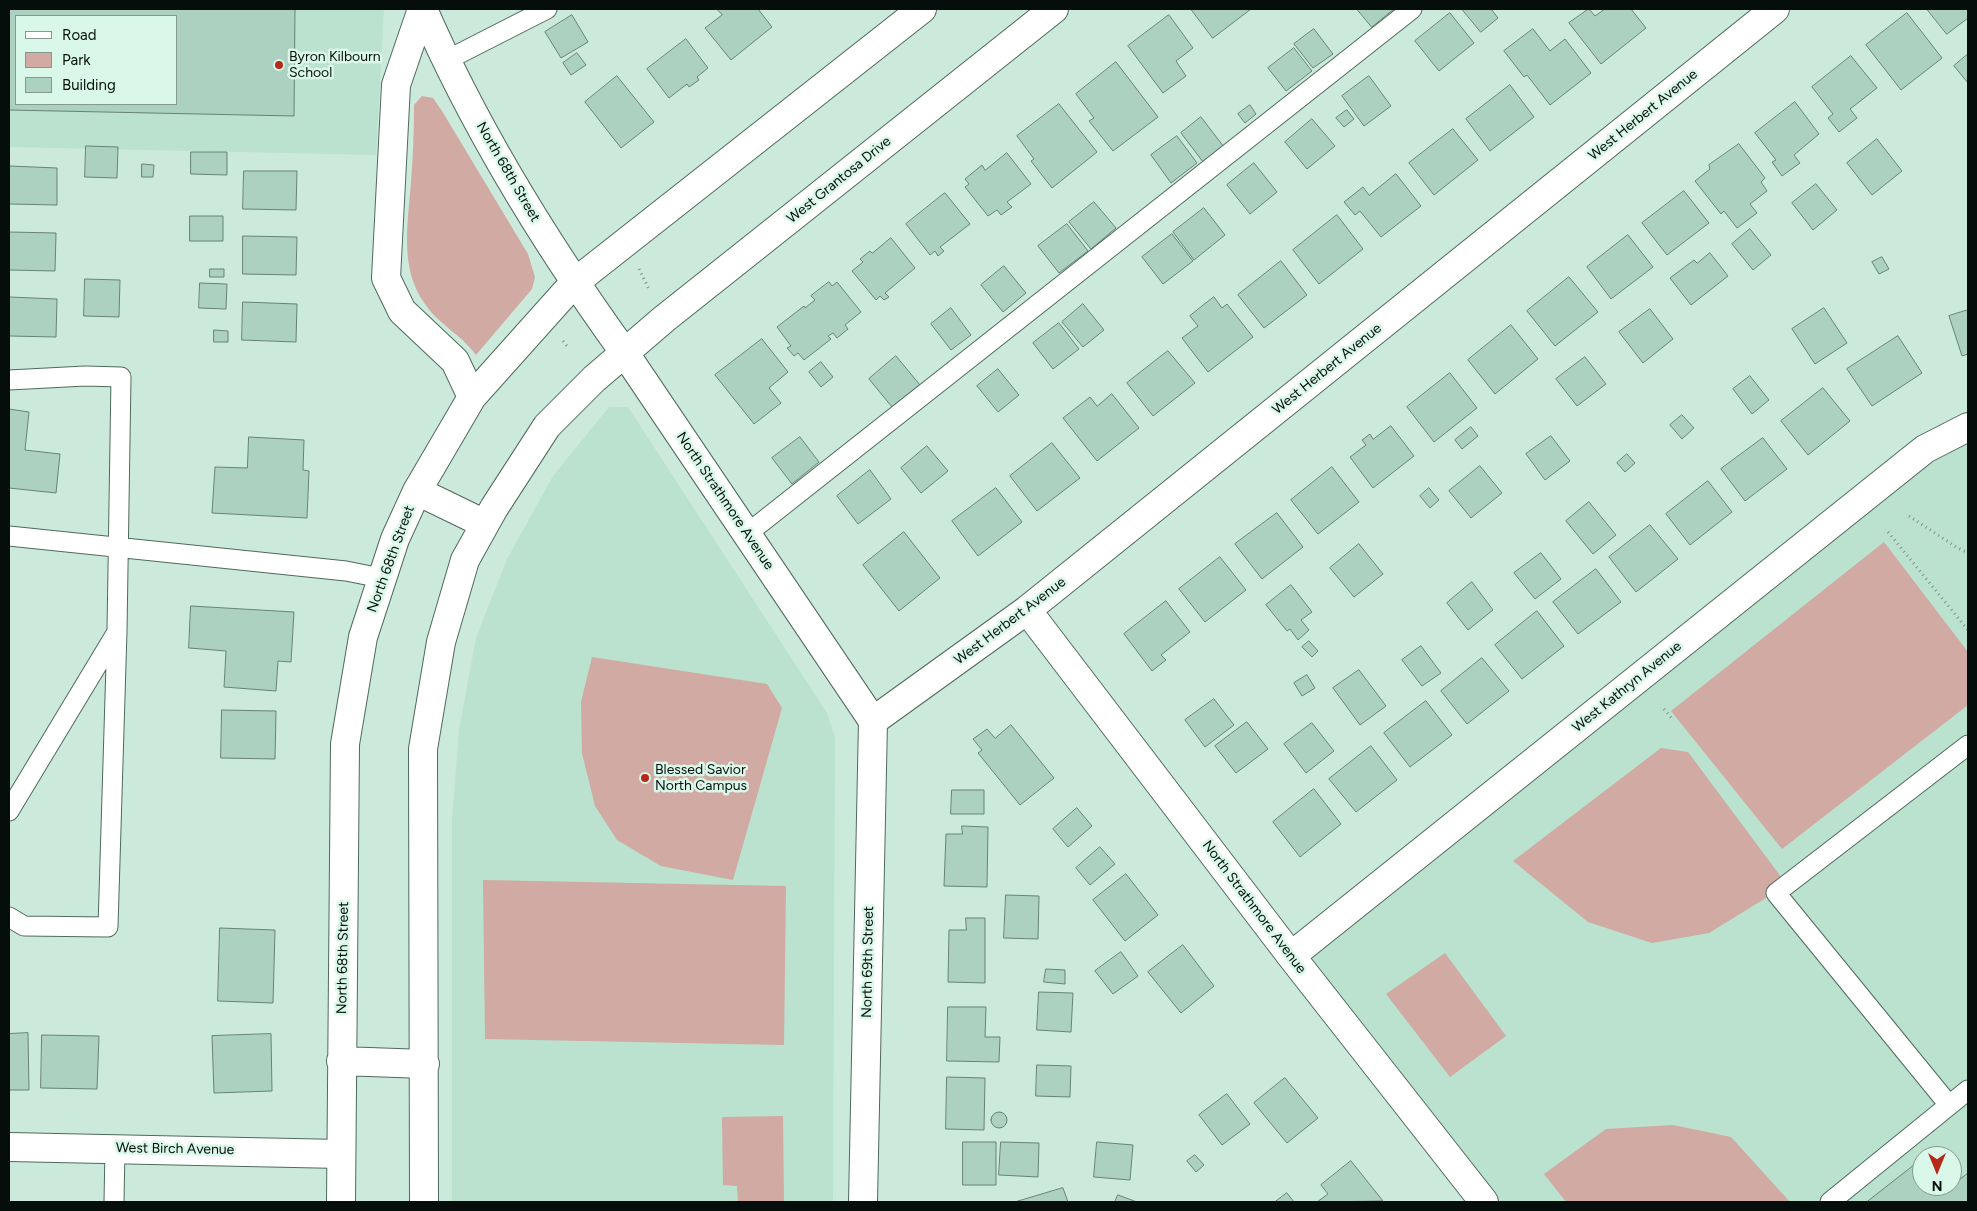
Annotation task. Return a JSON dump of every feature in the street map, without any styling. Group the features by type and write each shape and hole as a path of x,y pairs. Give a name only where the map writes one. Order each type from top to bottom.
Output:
{"street":[{"name":"North 68th Street","path":"341,1202 345,744 363,638 395,539 416,491 472,397 574,283 505,172 446,61 423,9"},
{"path":"423,9 396,85 386,278 402,311 455,361 472,397"},
{"path":"574,283 922,9"},
{"name":"West Grantosa Drive","path":"624,352 1054,9"},
{"name":"West Herbert Avenue","path":"873,721 1027,610 1775,9"},
{"name":"North Strathmore Avenue","path":"574,283 624,352 748,533 873,721"},
{"path":"424,1202 423,749 441,642 465,560 485,524 546,426 624,352"},
{"name":"West Kathryn Avenue","path":"1291,956 1925,449 1968,427"},
{"path":"416,491 485,524"},
{"name":"North Strathmore Avenue","path":"1027,610 1291,956 1484,1202"},
{"name":"North 69th Street","path":"863,1202 873,721"},
{"path":"341,1061 425,1064"},
{"name":"West Birch Avenue","path":"9,1147 341,1154"}],"lane":[{"path":"446,61 547,9"},
{"path":"748,533 1412,9"},
{"path":"9,380 85,376 121,377 119,548 108,927 24,926 9,917"},
{"path":"9,536 346,571 382,578"},
{"path":"9,812 117,631"},
{"path":"1949,1105 1776,894 1968,746"},
{"path":"1830,1202 1968,1090"},
{"path":"114,1202 115,1148"}],"path":[{"path":"638,265 649,289"},
{"path":"561,339 569,349"},
{"path":"1909,516 1956,547 1968,552"},
{"path":"1888,532 1968,630"},
{"path":"1664,709 1673,720"}],"shaded area":[{"name":"Byron Kilbourn School","path":"9,9 384,9 376,155 9,147"},
{"name":"Blessed Savior North Campus","path":"609,407 628,407 827,713 835,737 833,1202 452,1202 452,820 459,730 476,638 507,559 553,476"},
{"path":"1968,427 1968,1202 1484,1202 1291,956"}],"green space":[{"path":"422,96 433,98 442,111 528,254 535,277 532,289 476,355 425,304 411,276 408,260 407,229 414,134 414,105"},
{"path":"1884,542 1968,652 1968,705 1782,849 1671,711"},
{"path":"592,657 767,684 782,708 733,880 661,866 617,840 595,806 582,753 581,702"},
{"path":"1661,748 1688,752 1787,885 1709,933 1652,943 1588,922 1513,861"},
{"path":"483,880 786,886 784,1045 485,1039"},
{"path":"1445,953 1506,1036 1450,1077 1386,994"},
{"path":"783,1116 784,1202 738,1202 737,1186 723,1185 722,1117"},
{"path":"1673,1125 1731,1137 1790,1202 1566,1202 1544,1174 1606,1129"}],"building":[{"path":"9,9 295,9 294,116 9,110"},
{"path":"717,9 758,9 772,27 731,60 705,28 722,15"},
{"path":"1191,9 1251,9 1213,38"},
{"path":"1357,9 1394,9 1372,27"},
{"path":"1462,9 1491,9 1498,18 1481,32"},
{"path":"1589,9 1595,16 1605,9 1631,9 1646,28 1601,64 1569,23"},
{"path":"1927,9 1968,9 1968,18 1947,34"},
{"path":"1450,13 1474,43 1439,71 1415,41"},
{"path":"1907,13 1942,58 1901,90 1866,45"},
{"path":"572,15 588,42 561,58 545,32"},
{"path":"1169,15 1193,48 1176,61 1186,76 1163,93 1128,46"},
{"path":"1314,29 1333,54 1313,68 1294,44"},
{"path":"1533,29 1550,51 1565,39 1591,73 1550,105 1527,75 1524,77 1504,51"},
{"path":"686,39 708,68 697,77 699,80 689,87 687,84 669,98 647,69"},
{"path":"1294,48 1312,71 1286,91 1268,68"},
{"path":"577,53 586,65 571,75 563,63"},
{"path":"1968,54 1968,83 1954,66"},
{"path":"1851,56 1877,88 1850,109 1857,118 1839,132 1828,118 1833,114 1812,87"},
{"path":"1116,62 1158,117 1113,151 1089,121 1094,118 1076,94"},
{"path":"617,76 654,122 621,148 585,102"},
{"path":"1369,76 1391,106 1364,126 1342,96"},
{"path":"1510,85 1534,117 1490,151 1466,119"},
{"path":"1795,102 1819,134 1794,155 1800,163 1782,176 1772,162 1776,160 1755,133"},
{"path":"1059,104 1097,152 1052,188 1031,161 1034,159 1017,136"},
{"path":"1250,105 1256,114 1245,123 1238,114"},
{"path":"1347,110 1354,119 1344,127 1336,118"},
{"path":"1201,117 1224,147 1203,162 1181,133"},
{"path":"1312,119 1335,146 1307,169 1285,142"},
{"path":"1453,129 1478,160 1434,195 1409,163"},
{"path":"1177,136 1197,163 1171,183 1151,155"},
{"path":"1877,139 1902,171 1872,195 1847,163"},
{"path":"1739,144 1765,178 1761,182 1767,191 1750,204 1757,213 1737,228 1724,211 1721,214 1695,181 1710,169 1709,165"},
{"path":"86,146 118,147 117,178 85,177"},
{"path":"191,152 227,152 227,175 191,174"},
{"path":"1007,153 1031,184 1007,202 1012,207 1001,215 997,210 988,216 965,187 969,184 965,179 982,165 985,170"},
{"path":"1254,163 1277,192 1250,214 1227,185"},
{"path":"142,164 154,165 153,177 142,177"},
{"path":"9,166 57,168 57,205 9,204"},
{"path":"244,171 297,171 296,210 243,209"},
{"path":"1396,174 1421,206 1381,237 1360,211 1355,215 1344,202 1363,187 1369,195"},
{"path":"1816,184 1837,210 1813,230 1792,203"},
{"path":"1684,191 1709,223 1667,255 1642,223"},
{"path":"945,193 970,224 940,247 944,251 938,256 935,251 930,255 906,224"},
{"path":"1094,202 1116,228 1091,249 1069,222"},
{"path":"1204,208 1225,235 1194,260 1173,232"},
{"path":"1337,215 1363,249 1319,284 1293,250"},
{"path":"190,216 223,216 223,241 190,241"},
{"path":"1067,224 1088,251 1059,273 1038,246"},
{"path":"1750,229 1771,255 1753,270 1732,244"},
{"path":"9,232 56,233 55,271 9,270"},
{"path":"1172,234 1193,261 1163,284 1142,257"},
{"path":"1628,235 1653,267 1611,299 1587,267"},
{"path":"243,236 297,237 296,275 243,274"},
{"path":"891,238 915,268 885,293 889,297 884,300 880,296 876,300 852,271 863,262 860,259 870,251 872,253"},
{"path":"1710,253 1728,276 1691,305 1670,278 1694,260 1697,263"},
{"path":"1882,257 1889,269 1879,274 1872,262"},
{"path":"1281,261 1307,295 1264,328 1238,295"},
{"path":"1004,266 1026,293 1003,312 981,285"},
{"path":"210,269 224,269 224,277 210,277"},
{"path":"1569,277 1598,312 1555,346 1527,311"},
{"path":"85,279 120,280 119,317 84,316"},
{"path":"829,282 832,286 837,282 861,312 845,325 848,329 837,338 833,333 828,336 831,339 804,360 798,353 794,356 787,348 791,346 777,327 815,300 811,296"},
{"path":"200,283 227,284 226,309 199,308"},
{"path":"9,297 57,299 56,337 9,336"},
{"path":"1214,297 1222,308 1227,304 1253,337 1208,372 1182,338 1198,326 1190,316"},
{"path":"243,302 297,304 296,342 242,340"},
{"path":"1083,304 1104,330 1083,347 1062,322"},
{"path":"951,308 971,335 951,350 931,324"},
{"path":"1824,308 1847,343 1815,364 1792,329"},
{"path":"1650,309 1673,339 1643,363 1619,332"},
{"path":"1968,310 1968,354 1962,356 1949,316"},
{"path":"1059,323 1079,349 1053,369 1033,343"},
{"path":"1511,325 1538,359 1495,394 1468,360"},
{"path":"214,330 228,331 228,342 214,342"},
{"path":"1898,336 1922,373 1872,406 1847,369"},
{"path":"762,339 788,372 769,388 781,403 754,424 715,375"},
{"path":"1168,351 1195,383 1153,416 1127,383"},
{"path":"896,356 920,385 892,407 869,379"},
{"path":"1585,357 1606,384 1577,406 1556,379"},
{"path":"821,362 833,377 821,387 809,372"},
{"path":"998,369 1019,395 998,412 977,386"},
{"path":"1450,373 1477,408 1434,442 1407,407"},
{"path":"1750,376 1769,400 1752,414 1733,389"},
{"path":"1823,388 1850,421 1808,455 1781,421"},
{"path":"1112,394 1139,428 1097,461 1063,418 1090,397 1097,406"},
{"path":"9,409 29,412 25,450 60,454 56,493 9,488"},
{"path":"1682,415 1694,428 1682,439 1670,425"},
{"path":"1391,426 1414,456 1373,488 1350,457 1366,445 1362,440 1370,434 1373,439"},
{"path":"1471,427 1478,436 1462,449 1455,440"},
{"path":"1551,436 1570,461 1545,480 1526,454"},
{"path":"249,437 304,440 303,470 309,471 307,518 212,513 215,467 247,468"},
{"path":"800,437 819,462 792,484 772,458"},
{"path":"1763,438 1787,469 1745,501 1721,469"},
{"path":"1052,443 1080,478 1037,511 1010,476"},
{"path":"927,446 948,471 921,493 901,468"},
{"path":"1627,454 1635,463 1625,472 1617,463"},
{"path":"1480,466 1502,493 1471,518 1449,491"},
{"path":"1332,467 1359,502 1318,534 1291,500"},
{"path":"870,470 891,499 858,524 837,496"},
{"path":"1708,481 1732,512 1690,545 1666,514"},
{"path":"996,488 1022,522 978,556 952,521"},
{"path":"1429,488 1439,500 1430,508 1420,496"},
{"path":"1589,502 1616,535 1593,554 1566,521"},
{"path":"1277,513 1303,547 1262,579 1235,544"},
{"path":"1650,525 1678,559 1636,592 1609,557"},
{"path":"904,532 940,578 899,611 863,565"},
{"path":"1359,544 1383,574 1354,597 1330,568"},
{"path":"1541,553 1561,579 1535,599 1514,573"},
{"path":"1220,557 1246,590 1205,622 1179,589"},
{"path":"1596,569 1621,602 1578,634 1553,602"},
{"path":"1472,582 1493,610 1468,630 1447,603"},
{"path":"1291,585 1312,612 1301,620 1309,630 1298,640 1290,629 1287,631 1266,605"},
{"path":"1166,601 1190,632 1161,655 1166,660 1152,671 1124,634"},
{"path":"191,606 294,612 291,662 278,661 276,691 224,687 226,651 189,648"},
{"path":"1537,611 1564,646 1522,679 1495,645"},
{"path":"1309,641 1318,651 1312,657 1302,647"},
{"path":"1421,646 1441,673 1422,686 1402,660"},
{"path":"1482,658 1509,691 1467,724 1441,691"},
{"path":"1359,670 1386,706 1360,725 1333,688"},
{"path":"1307,675 1315,688 1302,696 1294,683"},
{"path":"1214,699 1234,725 1205,747 1185,720"},
{"path":"1426,701 1452,735 1410,767 1384,733"},
{"path":"222,710 276,711 275,759 221,758"},
{"path":"1247,722 1268,749 1236,773 1215,746"},
{"path":"1312,723 1334,751 1306,773 1284,744"},
{"path":"1011,725 1054,778 1020,805 978,753 982,750 973,739 987,729 995,738"},
{"path":"1371,746 1397,780 1356,812 1329,779"},
{"path":"1314,789 1341,824 1300,857 1273,822"},
{"path":"952,790 984,790 984,814 951,814"},
{"path":"1077,808 1092,826 1068,847 1053,829"},
{"path":"962,826 988,827 987,887 944,886 946,834 962,834"},
{"path":"1100,847 1115,864 1090,885 1076,868"},
{"path":"1126,874 1158,915 1125,941 1093,900"},
{"path":"1006,895 1039,896 1038,939 1004,938"},
{"path":"966,918 985,918 985,983 948,982 949,930 966,930"},
{"path":"220,928 275,930 273,1003 218,1001"},
{"path":"1183,945 1214,986 1181,1013 1148,972"},
{"path":"1121,952 1138,976 1113,994 1095,971"},
{"path":"1046,969 1065,970 1065,984 1044,982"},
{"path":"1039,992 1073,993 1071,1032 1037,1030"},
{"path":"948,1007 986,1007 985,1037 1000,1037 999,1062 947,1061"},
{"path":"28,1033 29,1090 9,1090 9,1034"},
{"path":"271,1034 272,1091 214,1093 212,1036"},
{"path":"42,1035 99,1036 97,1089 41,1088"},
{"path":"1037,1065 1071,1066 1070,1097 1036,1096"},
{"path":"947,1077 985,1078 984,1130 946,1129"},
{"path":"1285,1078 1318,1118 1287,1143 1254,1103"},
{"path":"1227,1094 1250,1124 1222,1145 1199,1115"},
{"path":"996,1112 1002,1112 1007,1117 1005,1126 996,1128 991,1123 991,1117"},
{"path":"963,1142 996,1142 996,1185 963,1185"},
{"path":"1001,1142 1039,1143 1038,1177 999,1175"},
{"path":"1097,1142 1133,1145 1130,1180 1094,1177"},
{"path":"1195,1155 1204,1165 1196,1172 1187,1161"},
{"path":"1351,1161 1383,1201 1317,1202 1328,1194 1321,1185"},
{"path":"1912,1167 1912,1196 1962,1196 1962,1178 1968,1173 1968,1202 1867,1202"},
{"path":"1063,1188 1068,1202 1015,1202"},
{"path":"1287,1193 1294,1202 1275,1202"},
{"path":"1118,1195 1137,1202 1115,1202"}],"place":[{"name":"Byron Kilbourn School","path":"279,65"},
{"name":"Blessed Savior North Campus","path":"645,778"}]}
